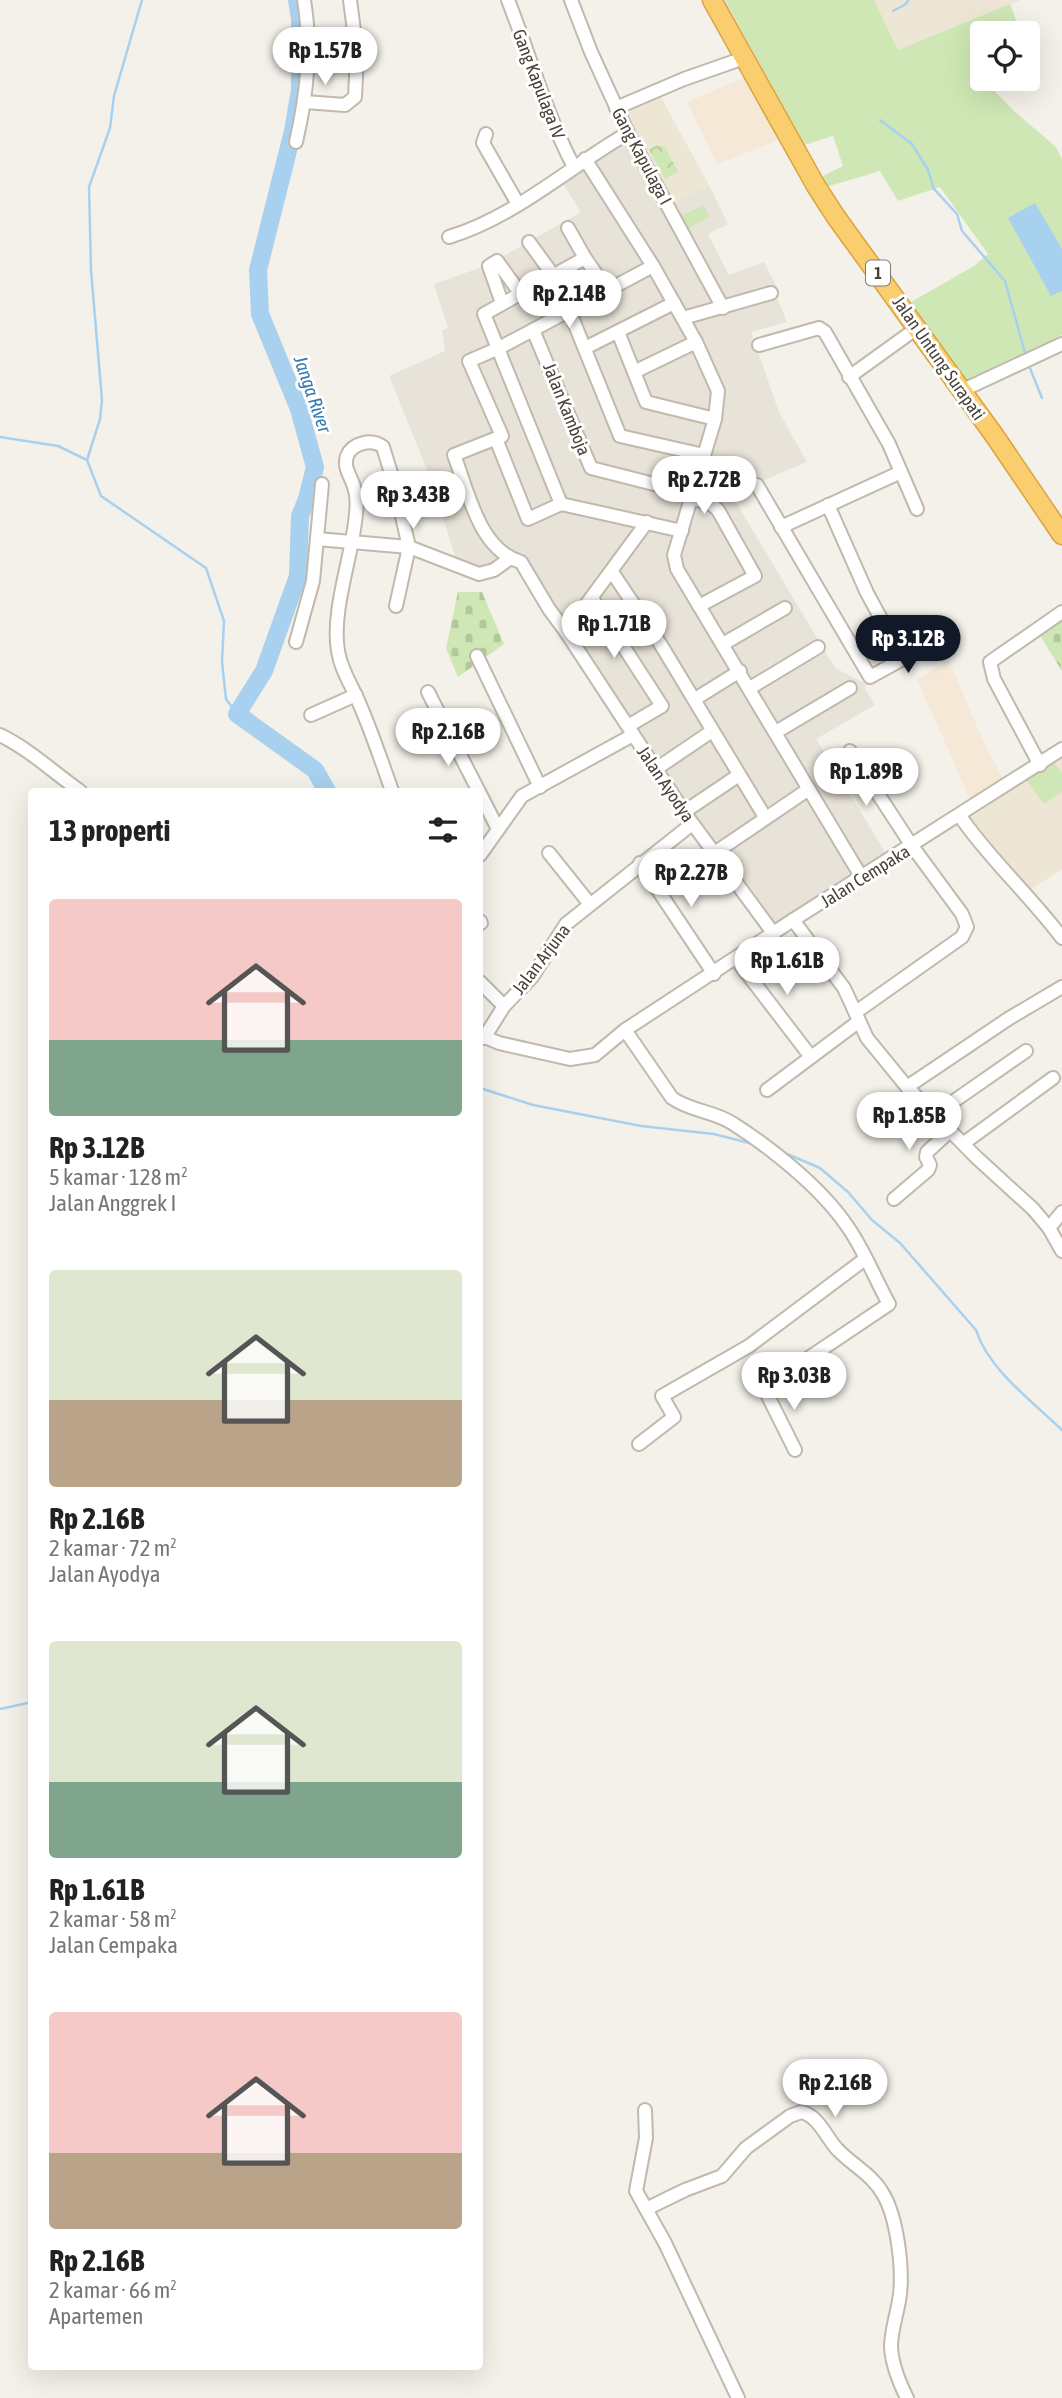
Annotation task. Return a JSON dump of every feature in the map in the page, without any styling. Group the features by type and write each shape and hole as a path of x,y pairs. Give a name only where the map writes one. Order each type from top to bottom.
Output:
{"highway":[{"name":"Jalan Untung Surapati","path":"712,0 816,186 1062,535"}],"street":[{"path":"296,142 305,102 308,39 304,0"},
{"path":"305,102 345,105 355,97 357,54 350,0"},
{"name":"Gang Kapulaga IV","path":"508,0 559,139 580,163 653,266 696,342 718,391 715,419 674,562 862,878"},
{"name":"Gang Kapulaga I","path":"571,0 616,108 723,307"},
{"path":"616,108 684,79 744,58"},
{"path":"449,237 464,232 556,183 580,163 628,132"},
{"path":"486,134 483,144 519,204"},
{"path":"568,228 584,258 608,290"},
{"path":"529,242 553,275"},
{"path":"561,504 484,314 584,258"},
{"path":"502,303 489,266 497,261 520,293"},
{"path":"653,266 499,348 469,361 502,436 496,439 528,519 561,504 681,531"},
{"path":"683,318 771,293"},
{"path":"585,348 674,303"},
{"path":"569,310 620,436 704,455"},
{"path":"849,377 917,328"},
{"path":"759,345 821,329 828,336 888,444 917,509"},
{"name":"Jalan Kamboja","path":"533,330 591,468 692,496"},
{"path":"618,332 646,402 715,419"},
{"path":"634,372 696,342"},
{"path":"961,391 1062,344"},
{"name":"Jalan Ayodya","path":"496,439 454,455 485,532 509,559 521,562 549,609 692,824 774,934"},
{"path":"391,788 337,647 341,594 356,514 355,488 346,466 346,458 352,449 361,444 373,442 383,447 409,547 396,606"},
{"path":"781,527 901,472"},
{"path":"296,642 313,581 322,484"},
{"path":"757,485 870,677 930,645"},
{"path":"692,496 710,503 718,510 755,576 699,606"},
{"path":"828,505 867,593 903,659"},
{"path":"566,632 647,522"},
{"path":"317,538 409,547 478,573 494,570 509,559"},
{"path":"611,572 662,645 765,817"},
{"path":"592,598 662,706 631,730"},
{"path":"723,644 785,608"},
{"path":"1040,765 994,679 990,662 1062,612"},
{"path":"750,688 818,647"},
{"path":"477,656 540,787"},
{"path":"695,699 740,671"},
{"path":"776,732 850,688"},
{"path":"428,692 477,788"},
{"path":"311,715 356,695"},
{"name":"Jalan Ayodya","path":"483,852 522,796 631,730"},
{"path":"656,769 712,731"},
{"path":"0,735 26,749 76,788"},
{"name":"Jalan Cempaka","path":"483,1036 577,1059 595,1055 625,1030 793,920 1062,750"},
{"path":"767,1090 966,932 967,922 962,914 912,846 850,751"},
{"path":"684,812 739,775"},
{"path":"713,854 809,789"},
{"path":"483,800 498,829"},
{"path":"960,816 993,861 1039,908 1062,938"},
{"name":"Jalan Arjuna","path":"483,1035 504,1006 532,977 566,924 589,903 692,824"},
{"path":"550,853 589,903"},
{"path":"640,863 713,974"},
{"path":"793,920 844,988 867,1038 907,1087 1049,1228 1062,1251"},
{"path":"736,958 811,1057"},
{"path":"483,985 504,1006"},
{"path":"907,1087 1008,1019 1062,987"},
{"path":"625,1030 672,1098 729,1121 767,1148 813,1188 844,1221 889,1304 764,1388 795,1450"},
{"path":"934,1115 1026,1051"},
{"path":"964,1143 1053,1078"},
{"path":"894,1199 928,1170 930,1165 926,1152 951,1130"},
{"path":"1049,1228 1062,1212"},
{"path":"639,1444 674,1417 662,1396 749,1346 864,1259"},
{"path":"645,2110 646,2138 636,2183 638,2196 738,2398"},
{"path":"646,2209 722,2176 746,2148 761,2137 796,2113 809,2115 837,2149 882,2191 889,2204 901,2274 891,2348 897,2376 907,2398"}],"shaded area":[{"path":"874,0 1021,0 898,50"},
{"path":"748,76 781,139 717,164 687,102"},
{"path":"656,88 709,185 673,204 622,109"},
{"path":"632,127 673,203 709,185 728,224 708,234 729,275 764,262 778,289 774,291 787,322 751,332 779,412 807,462 731,494 835,668 868,685 864,687 875,705 816,739 887,855 771,933 521,569 513,564 484,579 460,572 430,477 389,376 445,351 442,330 448,328 434,284 488,265 581,212 561,181"},
{"path":"949,661 984,743 1003,779 970,799 917,679"},
{"path":"1062,755 1062,869 1029,891 971,818"}],"green space":[{"path":"725,0 874,0 898,50 1010,4 1016,21 970,21 970,91 995,91 1056,147 1062,159 1062,335 963,386 906,305 974,266 988,254 940,187 898,201 880,171 826,187 821,177 843,166 833,136 804,145"},
{"path":"657,145 665,147 678,172 665,179 649,150"},
{"path":"704,205 709,217 687,229 681,216"},
{"path":"458,592 482,592 504,644 458,677 446,648"},
{"path":"1062,618 1062,671 1037,631"},
{"path":"1053,761 1062,773 1062,792 1044,804 1026,780"}],"water":[{"path":"1035,203 1062,249 1062,291 1051,296 1008,218"}],"waterway":[{"path":"87,460 100,419 102,400 91,270 89,187 110,128 114,96 142,0"},
{"name":"Janga River","path":"297,0 300,19 300,90 293,131 258,270 260,314 299,409 315,467 300,516 298,576 264,671 237,714 315,770 325,788"},
{"path":"893,11 908,0"},
{"path":"880,120 912,144 928,170 934,189 957,214 962,231 1005,281 1026,356"},
{"path":"1029,366 1042,398"},
{"path":"0,437 58,446 87,460 101,496 206,568 224,621 222,662 226,699 237,714"},
{"path":"483,1089 533,1105 641,1126 714,1134 753,1144"},
{"path":"780,1151 820,1168 848,1192 872,1220 900,1243 976,1330 990,1358 1001,1371 1062,1430"},
{"name":"Janga River","path":"0,1709 28,1703"}]}
